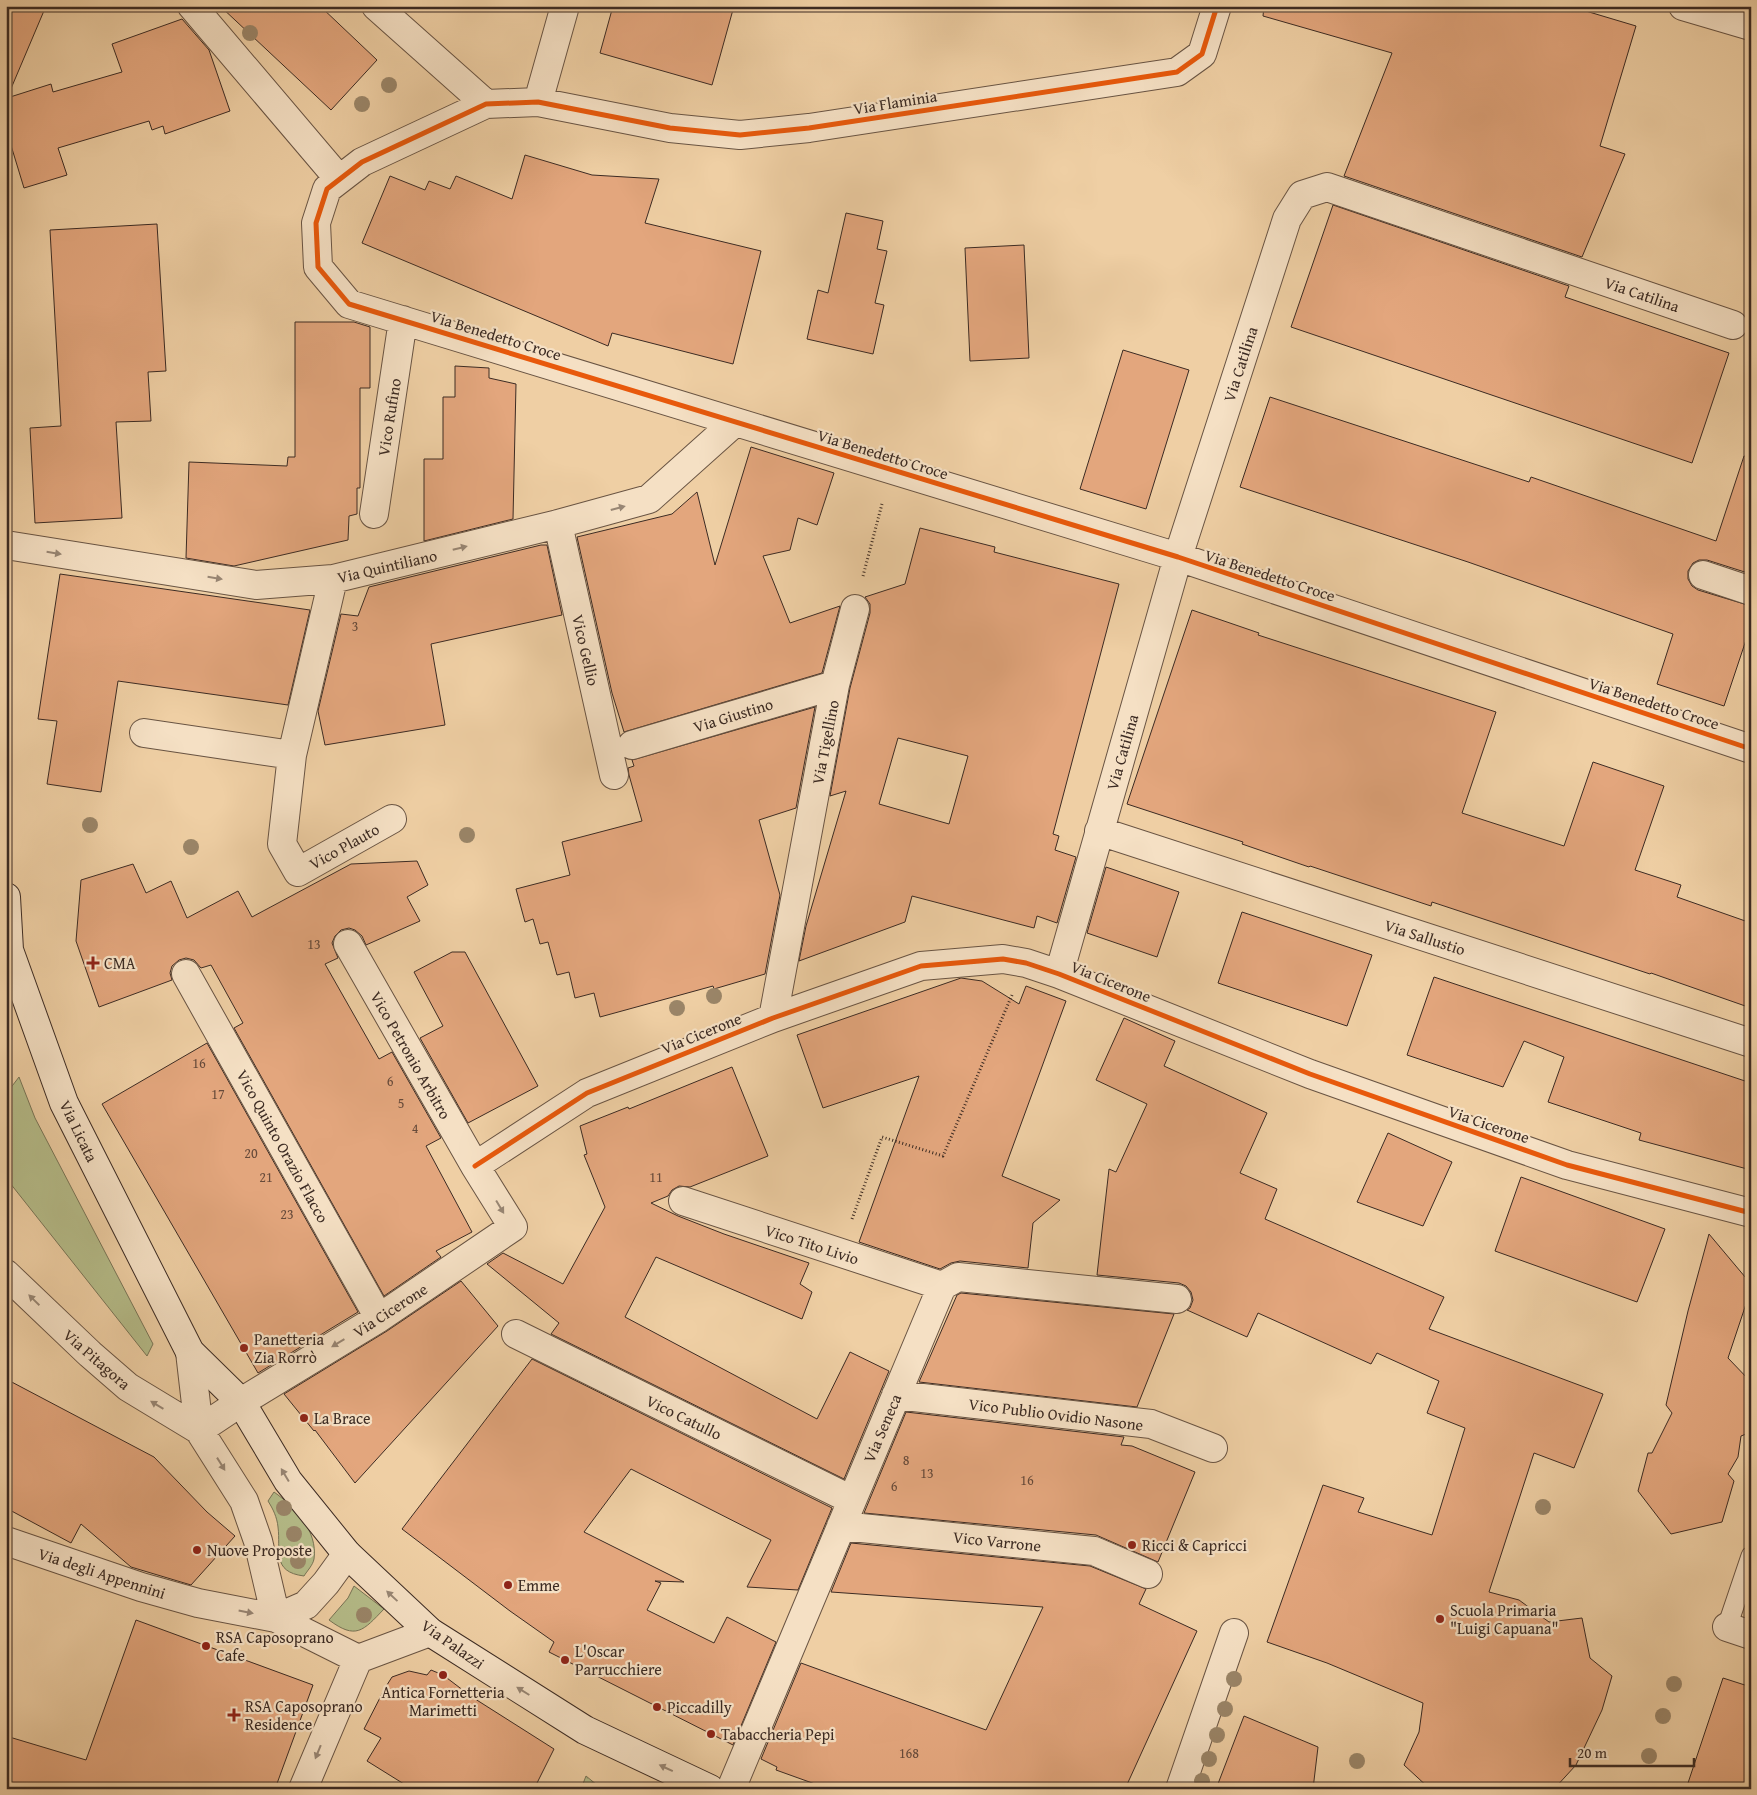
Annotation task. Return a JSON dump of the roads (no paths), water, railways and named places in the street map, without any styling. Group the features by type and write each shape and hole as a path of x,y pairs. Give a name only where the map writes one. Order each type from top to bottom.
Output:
{"street":[{"path":"192,6 340,179"},
{"path":"376,6 486,104"},
{"path":"538,102 565,6"},
{"name":"Via Flaminia","path":"538,102 670,128 740,135 809,128 1176,72 1202,54 1217,6"},
{"path":"1683,6 1751,26"},
{"name":"Via Benedetto Croce","path":"538,102 486,104 362,162 327,189 316,224 318,268 349,304 1178,557 1751,748"},
{"name":"Via Catilina","path":"1059,974 1178,557 1287,219 1302,194 1327,187 1733,324"},
{"name":"Vico Rufino","path":"374,514 403,320"},
{"name":"Via Quintiliano","path":"6,545 256,584 333,579 558,524 649,499 735,422"},
{"name":"Vico Gellio","path":"558,524 614,775"},
{"path":"1703,575 1751,591"},
{"name":"Vico Plauto","path":"333,579 292,755 282,844 298,872 392,819"},
{"name":"Via Tigellino","path":"773,1018 835,685 855,609"},
{"name":"Via Giustino","path":"632,746 835,685"},
{"path":"144,733 292,755"},
{"name":"Via Sallustio","path":"1099,831 1751,1043"},
{"name":"Via Licata","path":"6,897 9,950 64,1103 190,1352"},
{"name":"Vico Petronio Arbitro","path":"348,944 475,1166"},
{"name":"Via Cicerone","path":"199,1430 241,1402 379,1318 512,1227 475,1166 588,1093 773,1018 921,966 1003,959 1026,963 1059,974 1310,1074 1567,1165 1751,1213"},
{"name":"Vico Quinto Orazio Flacco","path":"186,974 379,1318"},
{"name":"Vico Tito Livio","path":"683,1201 942,1286"},
{"name":"Via Pitagora","path":"6,1274 90,1354 128,1387 199,1430"},
{"path":"942,1286 958,1277 1176,1299"},
{"name":"Via Seneca","path":"731,1789 942,1286"},
{"name":"Vico Catullo","path":"516,1334 852,1500"},
{"path":"190,1352 199,1430 244,1501 258,1541 276,1618 306,1605 326,1583 347,1554"},
{"name":"Via Palazzi","path":"190,1352 241,1402 288,1481 347,1554 430,1632 585,1730 710,1789"},
{"name":"Vico Publio Ovidio Nasone","path":"896,1395 1151,1424 1213,1448"},
{"name":"Vico Varrone","path":"841,1526 1094,1551 1148,1574"},
{"name":"Via degli Appennini","path":"6,1541 141,1587 198,1603 276,1618 358,1659"},
{"path":"303,1789 358,1659 430,1632"},
{"path":"1180,1789 1234,1633"}],"lane":[{"path":"1739,1631 1751,1556"}],"place":[{"name":"CMA","path":"93,963"},
{"name":"Panetteria Zia Rorrò","path":"244,1348"},
{"name":"La Brace","path":"304,1418"},
{"name":"Ricci & Capricci","path":"1132,1545"},
{"name":"Nuove Proposte","path":"197,1550"},
{"name":"Emme","path":"508,1585"},
{"name":"Scuola Primaria \"Luigi Capuana\"","path":"1440,1619"},
{"name":"RSA Caposoprano Cafe","path":"206,1646"},
{"name":"L'Oscar Parrucchiere","path":"565,1660"},
{"name":"Antica Fornetteria Marimetti","path":"443,1675"},
{"name":"Piccadilly","path":"657,1707"},
{"name":"RSA Caposoprano Residence","path":"234,1715"},
{"name":"Tabaccheria Pepi","path":"711,1734"}]}
